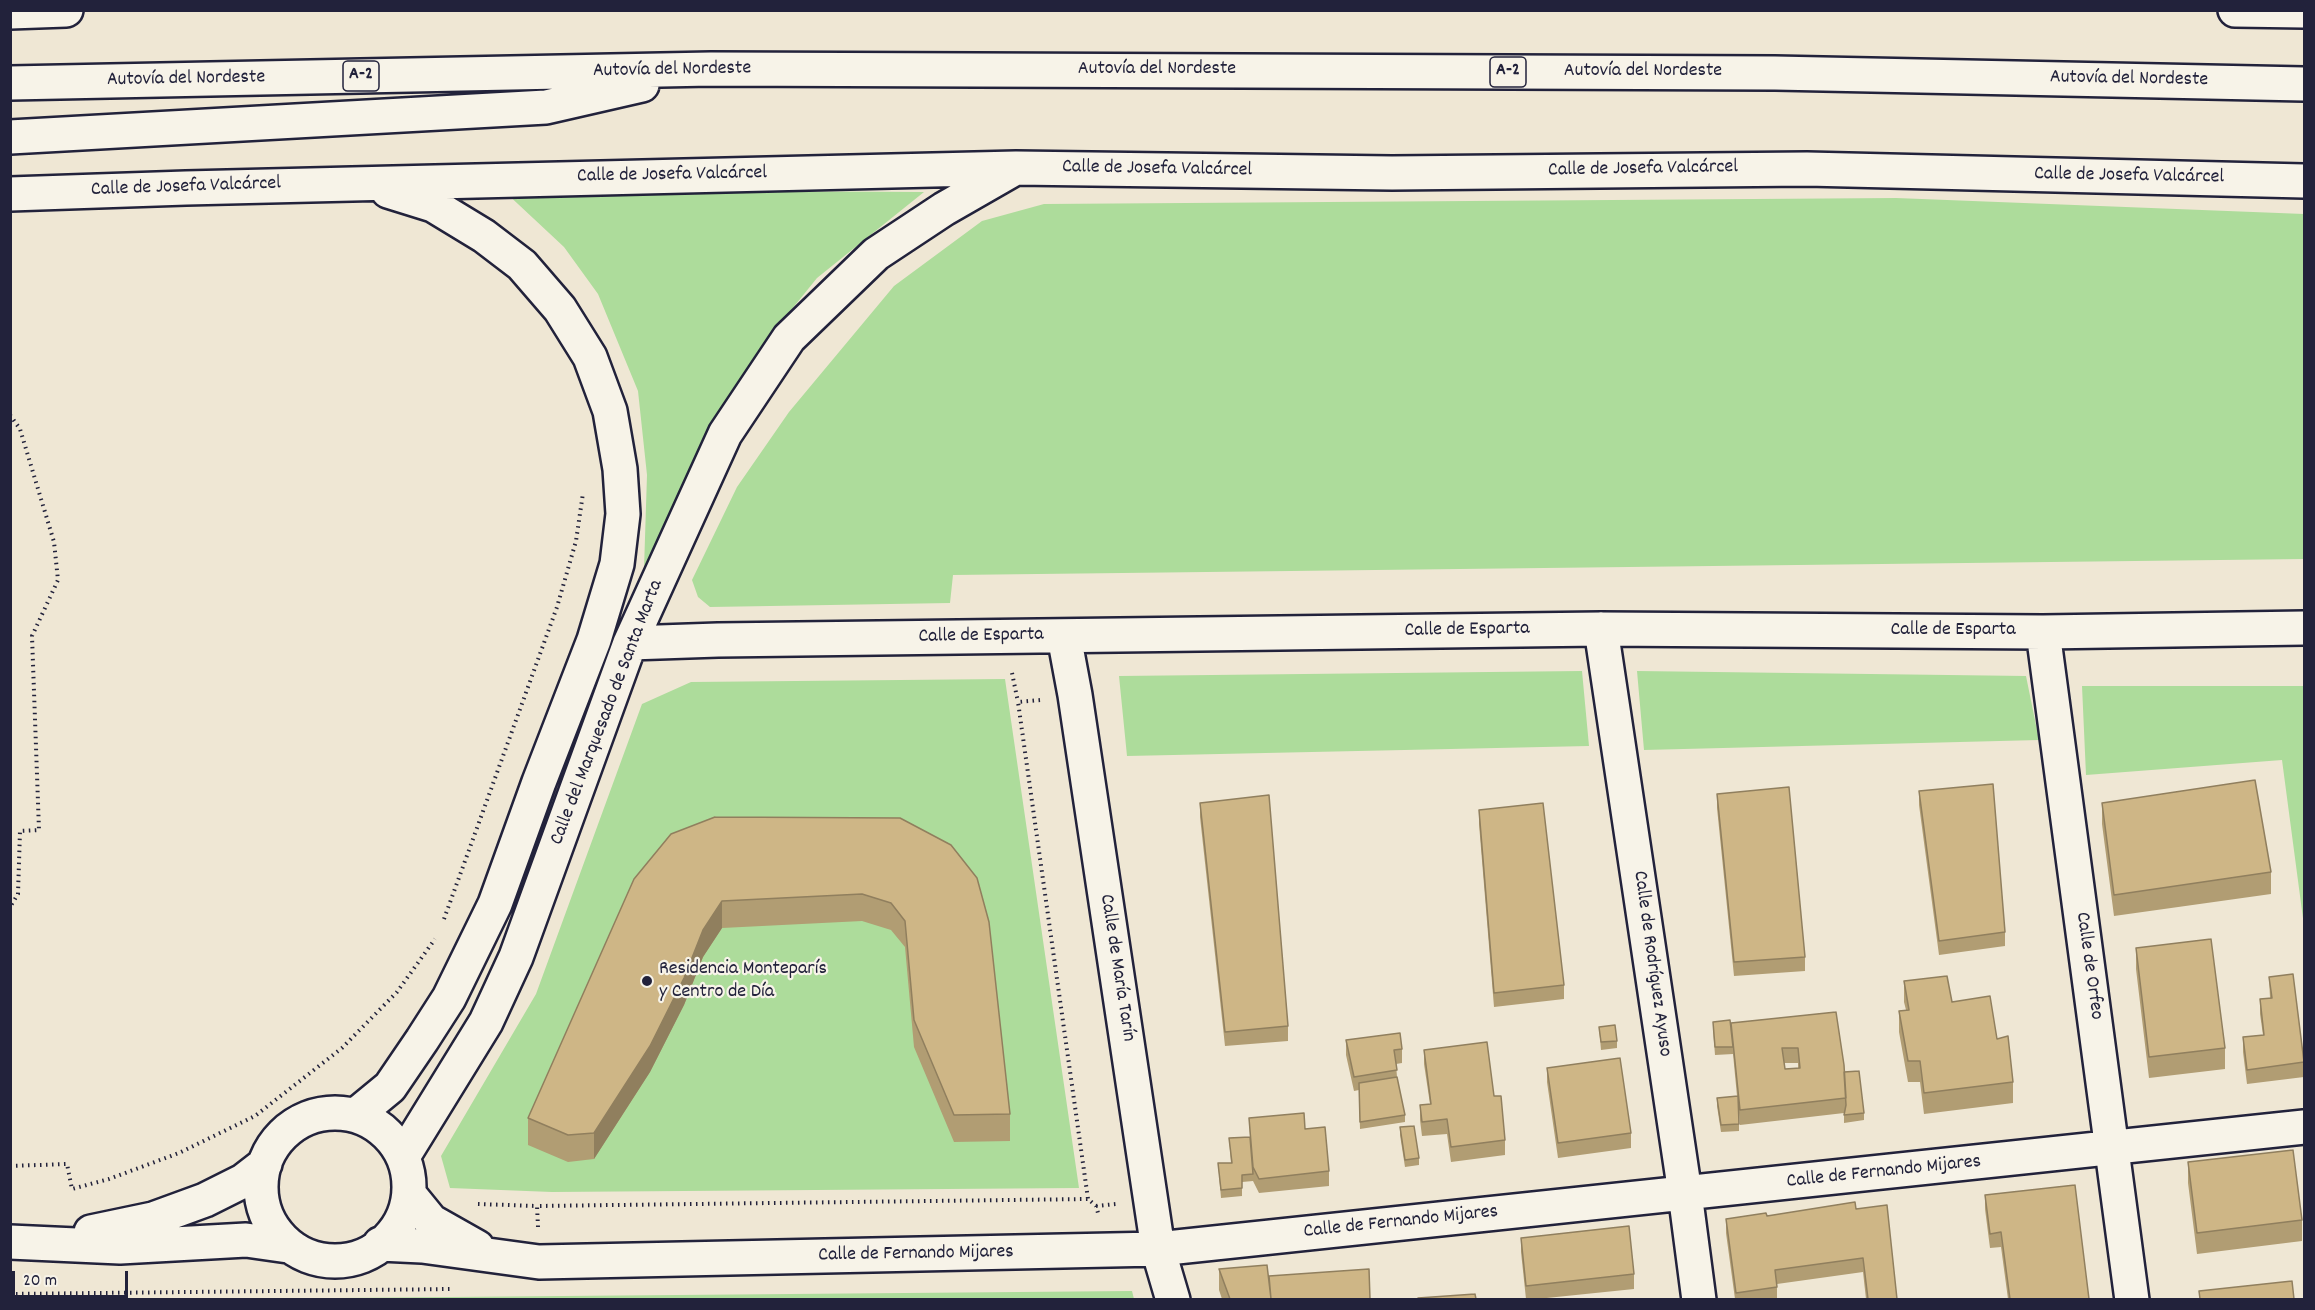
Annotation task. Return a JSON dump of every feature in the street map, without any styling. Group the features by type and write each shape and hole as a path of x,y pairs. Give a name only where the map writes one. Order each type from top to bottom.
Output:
{"main road":[{"path":"10,12 66,10"},
{"path":"2235,10 2304,11"},
{"path":"10,137 546,107 711,69"},
{"name":"Autovía del Nordeste","path":"10,83 711,69 1775,73 2304,84"},
{"name":"Calle de Josefa Valcárcel","path":"10,194 364,183 1016,168 1392,173 1807,169 2304,181"},
{"name":"Calle del Marquesado de Santa Marta","path":"404,1155 486,1022 516,957 630,643 725,434 789,338 876,254 944,209 1016,168"},
{"name":"Calle del Marquesado de Santa Marta","path":"356,1115 390,1087 422,1040 448,998 495,904 538,782 594,640 617,564 623,514 620,469 610,411 590,357 560,309 522,265 484,236 433,205 364,183"},
{"name":"Calle de Esparta","path":"630,643 1601,629 2043,632 2304,628"},
{"name":"Calle de Rodríguez Ayuso","path":"1601,629 1699,1299"},
{"name":"Calle de Orfeo","path":"2043,632 2132,1299"},
{"name":"Calle de María Tarín","path":"1064,636 1075,695 1158,1249 1173,1299"},
{"path":"325,1112 356,1115 386,1131 404,1155 409,1175 409,1194 397,1227 380,1244 362,1256 335,1263 306,1258 288,1246 272,1229 261,1191 265,1164 276,1142 301,1121 325,1112"},
{"name":"Calle de Fernando Mijares","path":"380,1244 422,1246 539,1262 1158,1249 2304,1127"},
{"path":"25,1242 153,1219 205,1200 243,1181 265,1164"},
{"name":"Calle de Fernando Mijares","path":"409,1194 430,1221 494,1257"},
{"path":"25,1242 120,1247 246,1240 288,1246"}],"path":[{"path":"10,415 20,429 54,542 58,580 32,636 39,830 20,831 18,894 10,907"},
{"path":"443,922 557,607 576,541 584,490"},
{"path":"10,1167 67,1164 72,1189 109,1179 179,1154 255,1116 342,1048 397,992 440,932"},
{"path":"539,1262 537,1206 1088,1199 1096,1206"}],"green space":[{"path":"503,190 924,192 817,278 758,351 699,447 644,569 647,475 638,391 598,294 564,247"},
{"path":"1896,198 2304,214 2304,559 953,575 950,603 710,607 698,597 692,580 737,487 789,412 894,286 982,221 1044,204"},
{"path":"1582,671 1589,746 1127,756 1119,676"},
{"path":"1637,671 2026,676 2039,740 1644,750"},
{"path":"1005,679 1079,1188 552,1192 450,1188 441,1156 536,994 642,704 691,682"},
{"path":"2082,686 2304,686 2304,926 2282,760 2086,775"},
{"path":"1132,1291 1134,1299 222,1299"}],"building":[{"path":"2255,780 2271,872 2114,895 2102,803"},
{"path":"1993,784 2005,932 1939,941 1919,791"},
{"path":"1789,787 1805,957 1734,962 1717,794"},
{"path":"1269,795 1288,1026 1225,1032 1200,803"},
{"path":"1543,803 1564,985 1494,993 1479,810"},
{"name":"Residencia Monteparís y Centro de Día","path":"715,817 900,818 951,845 977,878 989,922 1010,1114 954,1115 914,1020 905,921 891,903 862,894 722,901 703,930 684,978 650,1046 594,1133 568,1135 528,1118 634,879 671,834"},
{"path":"2211,939 2225,1048 2149,1057 2136,948"},
{"path":"2293,974 2304,1062 2247,1070 2243,1037 2264,1035 2260,999 2272,998 2269,977"},
{"path":"1947,976 1952,1002 1990,996 1997,1039 2008,1036 2013,1082 1924,1093 1920,1061 1908,1061 1899,1011 1909,1010 1904,981"},
{"path":"1836,1012 1844,1065 1846,1098 1740,1110 1731,1023","holes":["1782,1048 1798,1048 1800,1068 1785,1069"]},
{"path":"1730,1020 1733,1047 1715,1047 1713,1022"},
{"path":"1615,1025 1617,1041 1601,1042 1599,1027"},
{"path":"1400,1033 1402,1049 1394,1050 1397,1070 1354,1077 1346,1040"},
{"path":"1487,1042 1494,1096 1501,1096 1505,1140 1451,1147 1447,1119 1422,1122 1420,1105 1431,1104 1424,1050"},
{"path":"1620,1058 1631,1133 1558,1143 1547,1068"},
{"path":"1859,1071 1864,1113 1844,1115 1846,1105 1844,1072"},
{"path":"1397,1077 1405,1115 1360,1122 1359,1083"},
{"path":"1738,1096 1739,1124 1721,1125 1717,1098"},
{"path":"1304,1113 1305,1129 1325,1127 1329,1171 1259,1179 1253,1167 1249,1118"},
{"path":"1414,1126 1419,1158 1405,1160 1400,1127"},
{"path":"1250,1137 1253,1174 1242,1175 1242,1188 1221,1190 1218,1163 1232,1163 1229,1138"},
{"path":"2293,1150 2302,1220 2197,1233 2188,1162"},
{"path":"2075,1185 2089,1299 2010,1299 2001,1232 1990,1234 1985,1195"},
{"path":"1855,1202 1856,1209 1887,1205 1897,1299 1868,1299 1863,1258 1775,1270 1777,1287 1736,1293 1726,1219 1766,1213 1767,1216"},
{"path":"1629,1226 1634,1274 1526,1286 1521,1238"},
{"path":"1267,1265 1271,1299 1230,1299 1219,1269"},
{"path":"1369,1269 1370,1299 1271,1299 1269,1276"},
{"path":"2292,1281 2294,1299 2200,1299 2199,1291"},
{"path":"1475,1294 1476,1299 1418,1299 1418,1298"}],"place":[{"name":"Residencia Monteparís y Centro de Día","path":"647,981"}]}
